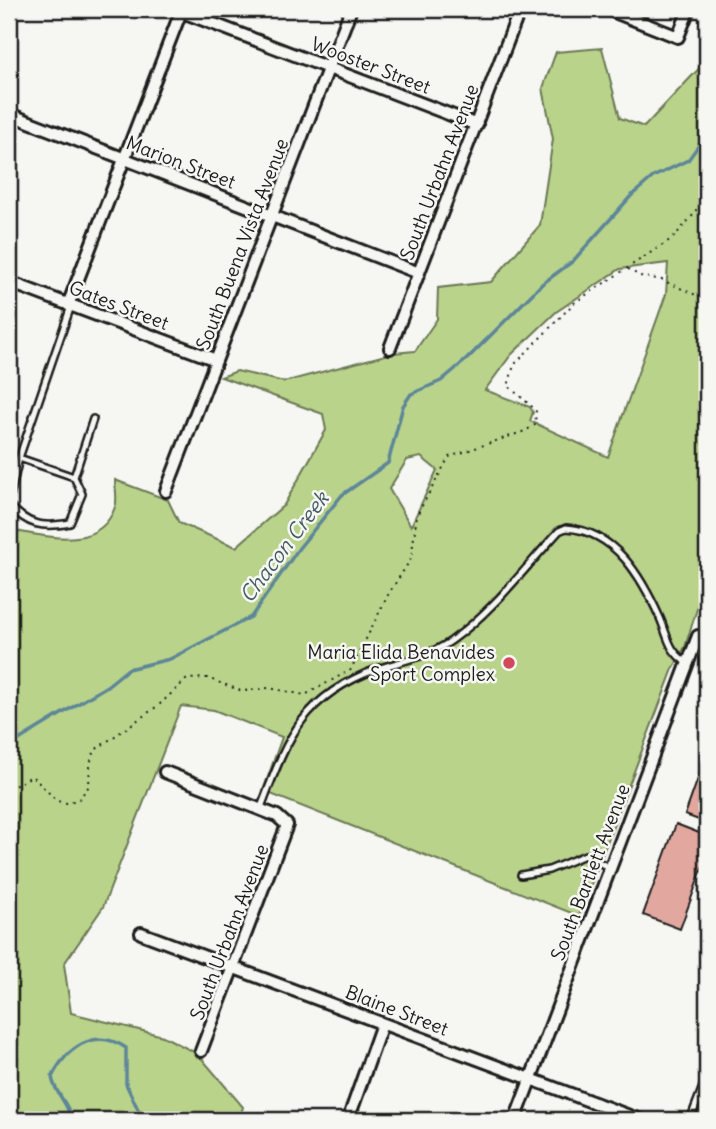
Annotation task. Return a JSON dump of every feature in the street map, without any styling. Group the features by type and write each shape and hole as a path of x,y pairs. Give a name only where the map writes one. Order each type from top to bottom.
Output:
{"street":[{"path":"9,18 13,9"},
{"name":"South Buena Vista Avenue","path":"166,491 351,9"},
{"name":"South Urbahn Avenue","path":"390,348 520,9"},
{"path":"607,9 678,37 689,9"},
{"path":"69,305 179,10"},
{"name":"Wooster Street","path":"179,10 477,125"},
{"name":"Marion Street","path":"9,114 419,272"},
{"name":"Gates Street","path":"9,282 216,360"},
{"name":"South Bartlett Avenue","path":"515,1120 698,636"},
{"path":"165,772 260,810"},
{"name":"South Urbahn Avenue","path":"201,1051 287,825 277,816 260,810"},
{"name":"Blaine Street","path":"141,933 640,1120"},
{"path":"348,1120 382,1024"}],"lane":[{"path":"69,305 19,458 9,503 22,520 46,527 70,523 82,494 74,477 93,419"},
{"path":"19,458 74,477"},
{"path":"260,810 282,751 314,704 373,671 440,648 452,640 489,606 559,531 566,528 619,550 652,600 673,653 687,663"},
{"path":"522,875 549,870 585,855 610,867"},
{"path":"690,1120 704,1084 707,1085"}],"path":[{"path":"9,789 33,776 57,801 67,803 79,799 89,786 90,763 95,750 112,740 136,718 159,705 187,679 207,678 242,691 269,688 305,695 328,680 349,671 389,593 411,559 417,515 449,457 525,431 535,425 536,410 508,386 514,365 574,303 628,269 685,226 707,189"},
{"path":"628,269 640,276 662,280 707,300"}],"green space":[{"path":"602,48 620,118 644,127 707,60 707,577 685,647 673,669 579,916 263,791 282,737 214,710 181,706 103,907 64,964 71,1013 163,1036 198,1054 243,1107 239,1120 9,1120 9,530 69,538 97,531 115,507 115,480 168,500 179,523 236,547 284,505 326,430 323,414 221,377 237,371 284,382 393,353 415,351 437,319 438,288 491,282 540,225 553,139 543,88 556,52","holes":["668,263 666,294 608,457 530,421 533,412 530,407 485,390 511,355 556,312 620,269","421,457 437,470 411,526 389,489 407,460"]}],"building":[{"path":"701,770 707,772 707,823 685,815"},
{"path":"676,824 707,836 707,855 680,929 643,915"}],"waterway":[{"name":"Chacon Creek","path":"9,746 107,686 128,669 170,659 251,617 299,548 342,495 388,463 403,406 411,394 441,381 467,359 542,284 573,261 631,196 653,177 688,160 707,134"},
{"path":"71,1120 52,1077 74,1049 83,1043 103,1039 126,1048 126,1084 143,1120"}],"place":[{"name":"Maria Elida Benavides Sport Complex","path":"509,663"}]}
